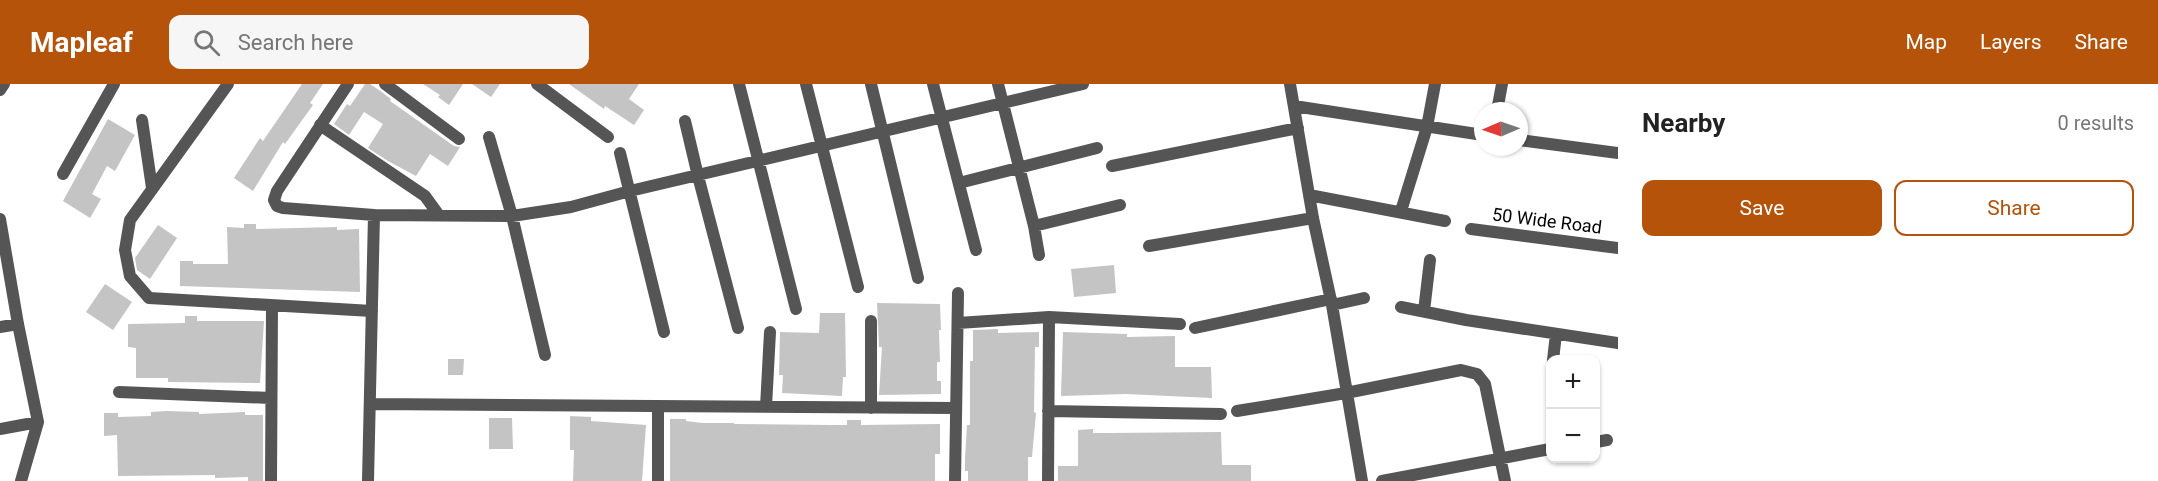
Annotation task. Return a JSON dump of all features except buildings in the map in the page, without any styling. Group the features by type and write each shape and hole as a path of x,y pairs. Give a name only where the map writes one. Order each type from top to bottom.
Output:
{"street":[{"path":"0,90 4,84"},
{"path":"63,174 114,84"},
{"path":"228,84 130,220 125,250 130,276 149,298 372,311"},
{"path":"348,84 274,196 277,206 374,215 512,216 571,207 1083,84"},
{"path":"385,84 459,139"},
{"path":"537,84 608,136"},
{"path":"739,84 796,309"},
{"path":"806,84 858,287"},
{"path":"871,84 918,278"},
{"path":"933,84 976,249"},
{"path":"998,84 1034,226 1039,255"},
{"path":"1290,84 1362,481"},
{"path":"1401,211 1427,127 1436,84"},
{"path":"1499,102 1502,84"},
{"path":"1294,106 1474,134"},
{"path":"142,120 152,188"},
{"path":"685,121 738,328"},
{"path":"320,125 425,196 438,214"},
{"path":"1112,166 1298,128"},
{"path":"489,137 512,216 545,355"},
{"path":"1528,141 1618,153"},
{"path":"958,183 1096,147"},
{"path":"620,153 664,332"},
{"path":"1309,195 1445,221"},
{"path":"1034,226 1120,205"},
{"path":"368,481 374,215"},
{"path":"1149,246 1313,218"},
{"path":"0,219 38,422 21,481"},
{"name":"50 Wide Road","path":"1471,229 1618,248"},
{"path":"1424,312 1431,260"},
{"path":"955,481 958,293"},
{"path":"1195,328 1331,302 1364,298"},
{"path":"271,481 272,306"},
{"path":"1401,307 1618,344"},
{"path":"958,323 1050,317 1180,324"},
{"path":"1048,481 1050,317"},
{"path":"871,321 871,408"},
{"path":"0,327 18,324"},
{"path":"766,407 770,332"},
{"path":"1554,355 1556,334"},
{"path":"1237,411 1346,393 1461,370 1477,374 1485,384 1505,481"},
{"path":"119,392 270,398"},
{"path":"371,404 956,408"},
{"path":"658,406 658,481"},
{"path":"1048,411 1221,414"},
{"path":"0,429 38,422"},
{"path":"1382,481 1546,450"}]}
